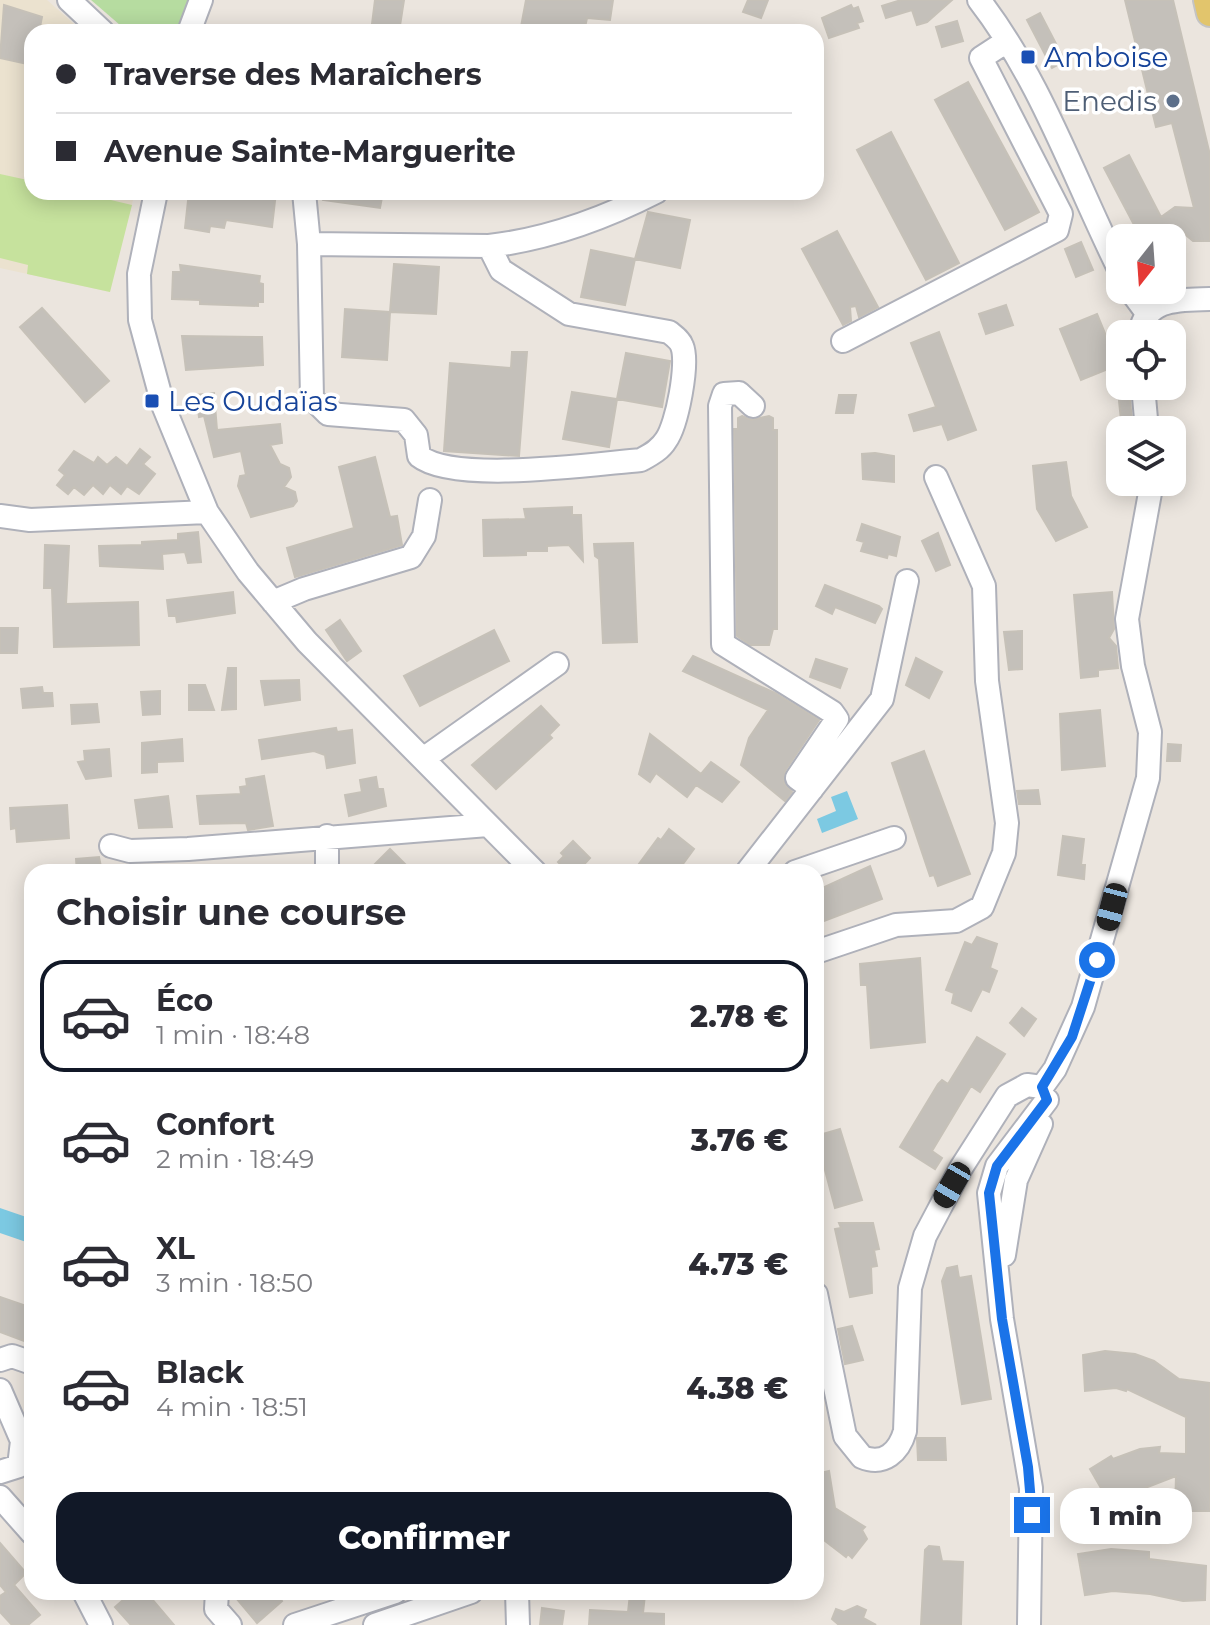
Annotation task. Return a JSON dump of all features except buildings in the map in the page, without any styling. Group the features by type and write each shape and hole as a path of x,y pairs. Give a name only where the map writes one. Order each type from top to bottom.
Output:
{"main road":[{"path":"1207,0 1210,13"}],"street":[{"path":"69,0 94,24"},
{"path":"192,24 201,0"},
{"path":"979,0 1007,41 1106,233"},
{"path":"843,341 1057,230 1061,214 981,58 1007,41"},
{"path":"154,200 139,274 140,320 163,405 207,512 273,602 322,658 527,864"},
{"path":"305,200 309,244 312,398 328,414 404,420 416,435 419,456 430,465 503,471 641,460 652,454 666,441 675,422 685,358 681,343 669,332 569,314 501,270 489,246"},
{"path":"309,244 489,246 545,236 614,213 640,200"},
{"path":"1186,300 1210,299"},
{"path":"1146,320 1155,306 1164,304"},
{"path":"753,406 739,393 724,394 720,406 723,644 832,712 837,719 797,778 812,789"},
{"path":"824,949 896,925 956,921 982,907 1004,853 1007,823 987,681 984,586 936,477"},
{"path":"1029,1625 1031,1488 1002,1319 989,1212 992,1179 997,1166 1044,1093 1083,1007 1148,778 1150,732 1133,666 1127,619 1133,571 1146,527 1150,496"},
{"path":"273,602 411,557 424,536 430,500"},
{"path":"0,516 30,520 207,512"},
{"path":"753,864 882,699 907,581"},
{"path":"423,759 557,664"},
{"path":"111,846 130,851 188,849 488,825"},
{"path":"327,836 327,864"},
{"path":"818,864 894,838"},
{"path":"824,1333 845,1436 862,1457 884,1459 898,1450 905,1431 910,1288 925,1236 961,1168 1007,1096 1027,1085 1044,1093"},
{"path":"0,1360 12,1356 24,1360"},
{"path":"0,1390 22,1441 19,1466 0,1472"},
{"path":"0,1497 24,1524"},
{"path":"88,1600 101,1625"},
{"path":"217,1600 216,1609 230,1625"},
{"path":"295,1625 371,1600"},
{"path":"375,1625 448,1600"},
{"path":"517,1600 518,1625"}],"shaded area":[{"path":"0,0 47,0 74,24 24,24 24,200 133,200 110,292 0,268"}],"green space":[{"path":"91,0 192,0 183,24 119,24"},
{"path":"0,174 24,179 24,200 111,200 132,205 110,292 27,274 28,265 0,258"}],"water":[{"path":"847,791 858,819 822,833 817,819 836,811 831,797"},
{"path":"0,1208 24,1216 24,1241 0,1233"}],"place":[{"name":"Amboise","path":"1028,57"},
{"name":"Enedis","path":"1173,101"},
{"name":"Les Oudaïas","path":"152,401"}],"route":[{"path":"1032,1515 1028,1467 1002,1319 989,1193 997,1166 1047,1100 1042,1087 1072,1037 1097,960"}]}
